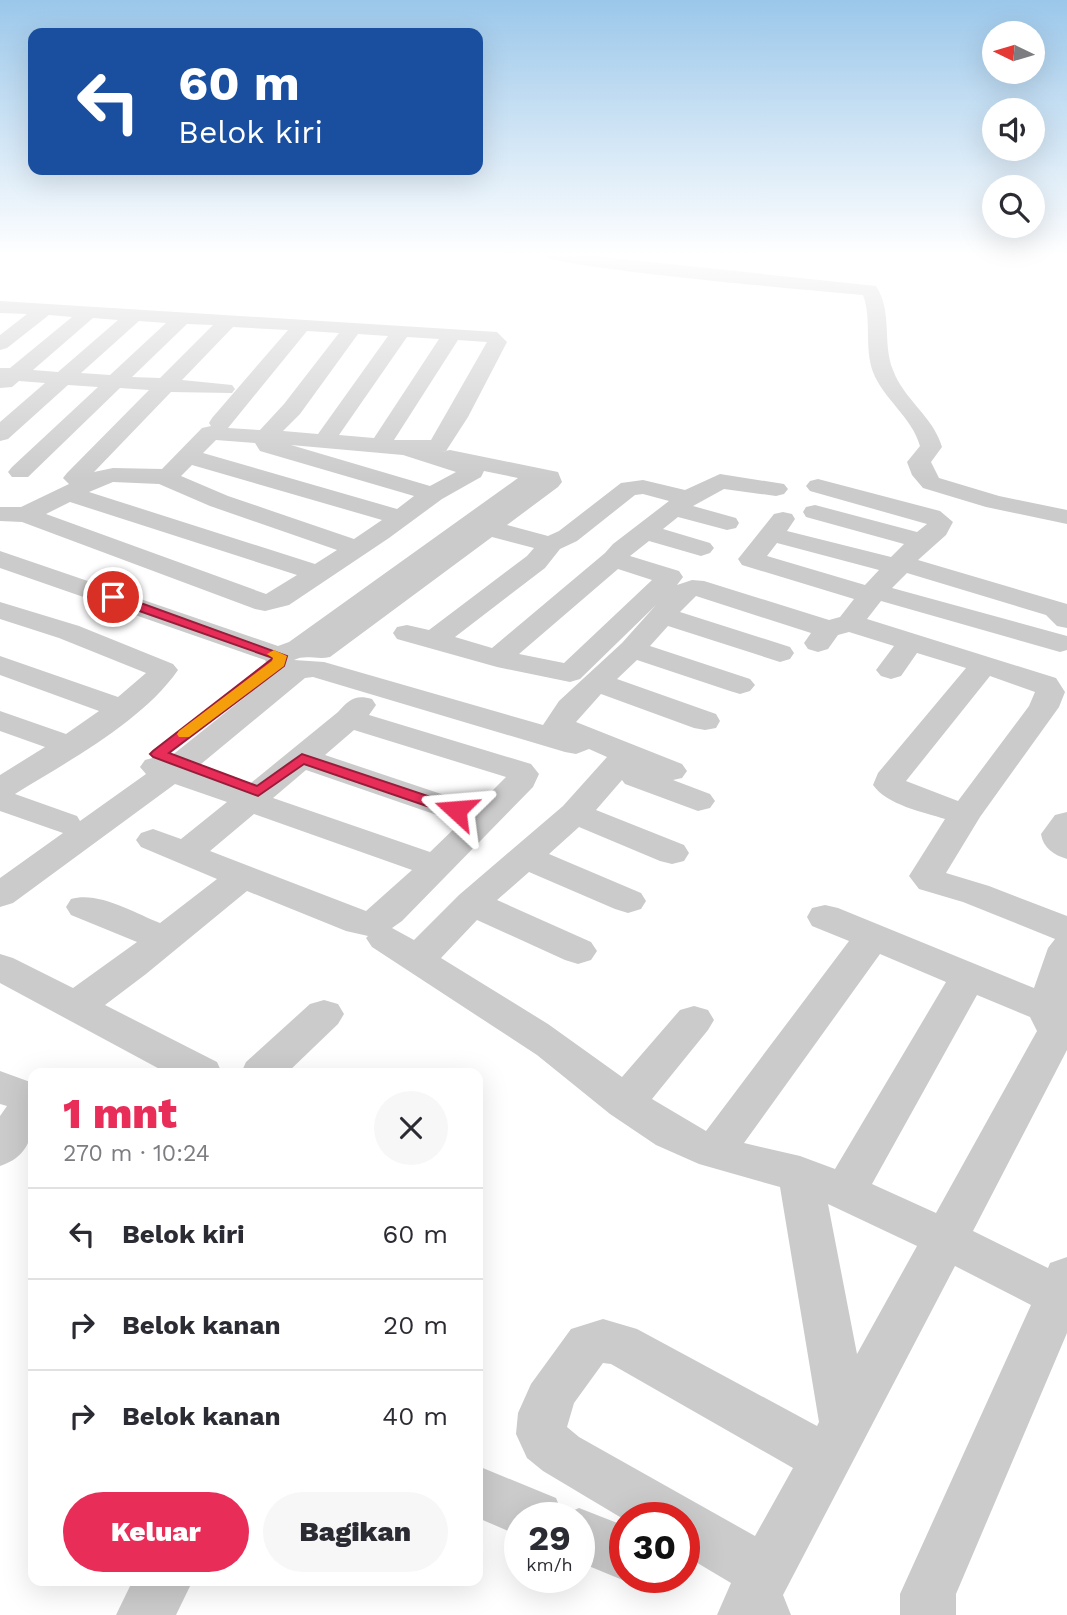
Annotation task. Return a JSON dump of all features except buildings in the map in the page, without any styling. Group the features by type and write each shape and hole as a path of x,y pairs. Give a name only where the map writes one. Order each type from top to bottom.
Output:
{"street":[{"path":"0,344 19,329"},
{"path":"5,379 67,329"},
{"path":"0,434 118,329"},
{"path":"10,471 115,382 170,329"},
{"path":"75,484 220,329"},
{"path":"220,423 298,329"},
{"path":"362,329 493,339 457,417 438,446 406,449"},
{"path":"876,329 883,372 897,398 925,428 930,440 931,447 922,456 916,473 931,483 995,502 1067,517"},
{"path":"264,439 292,410 348,334"},
{"path":"324,441 398,336"},
{"path":"338,466 375,444 449,339"},
{"path":"5,379 63,379 225,389"},
{"path":"0,503 36,498 108,470 170,474 210,433 264,439 375,444 540,476 164,763 0,895"},
{"path":"264,439 268,446 433,494"},
{"path":"13,515 123,551 265,603 279,599 433,494 472,474 472,471 406,449"},
{"path":"187,456 389,525 549,548 618,554 670,577 570,673 497,658 421,636 549,548 632,487 643,487 727,523"},
{"path":"10,471 75,484 170,526 316,573"},
{"path":"13,515 99,478 158,473 209,497 356,548"},
{"path":"497,658 618,554 682,504 720,481 776,489"},
{"path":"818,486 937,518 941,522 832,632"},
{"path":"816,512 922,541"},
{"path":"9,620 65,580 170,526"},
{"path":"1065,630 872,593 751,559 776,526 1063,613 1065,630 1046,684 1050,692 1044,707 965,815 928,873 928,878 1067,930"},
{"path":"646,532 701,548"},
{"path":"302,659 463,535"},
{"path":"549,548 589,579"},
{"path":"0,559 302,659 576,745"},
{"path":"698,801 620,762 558,726 570,707 632,649 683,592 696,587 832,632 911,642 1046,684"},
{"path":"662,615 780,653"},
{"path":"9,620 162,668 160,678 122,709 1,790 65,823"},
{"path":"891,670 911,642"},
{"path":"632,649 740,685"},
{"path":"302,659 487,710"},
{"path":"0,665 122,709"},
{"path":"965,815 901,792 889,785 889,780 984,665"},
{"path":"598,683 705,721"},
{"path":"153,840 185,854 359,922 372,924 389,913 522,780 523,774 355,712 185,854"},
{"path":"0,720 68,745"},
{"path":"302,758 481,819"},
{"path":"620,762 671,771"},
{"path":"620,762 575,813 472,903 400,949 446,982 546,1041 625,1103 673,1135 714,1152 800,1174 845,1191 944,1241 1064,1291 928,1594 928,1615"},
{"path":"164,763 435,866"},
{"path":"0,871 65,823 164,763"},
{"path":"575,813 672,853"},
{"path":"1067,822 1058,834 1067,848"},
{"path":"525,857 628,901"},
{"path":"937,860 1067,907"},
{"path":"74,1007 133,965 243,877"},
{"path":"472,903 578,951"},
{"path":"84,907 164,939"},
{"path":"825,917 968,976 1059,1021"},
{"path":"714,1152 873,936"},
{"path":"700,1541 758,1598 836,1442 1059,1021 1067,948"},
{"path":"0,967 192,1068"},
{"path":"845,1191 968,976"},
{"path":"266,1068 324,1014"},
{"path":"625,1103 694,1020"},
{"path":"0,1087 24,1096 28,1105 26,1113 0,1149"},
{"path":"800,1174 836,1442"},
{"path":"644,1502 561,1454 548,1444 541,1433 541,1421 549,1402 567,1369 588,1344 603,1341 621,1345 836,1442"},
{"path":"483,1494 504,1503"},
{"path":"144,1615 161,1586"}],"slow traffic":[{"path":"184,734 279,663 280,656 274,654"}],"route":[{"path":"113,597 280,656 279,663 158,754 258,792 302,758 456,810"}]}
